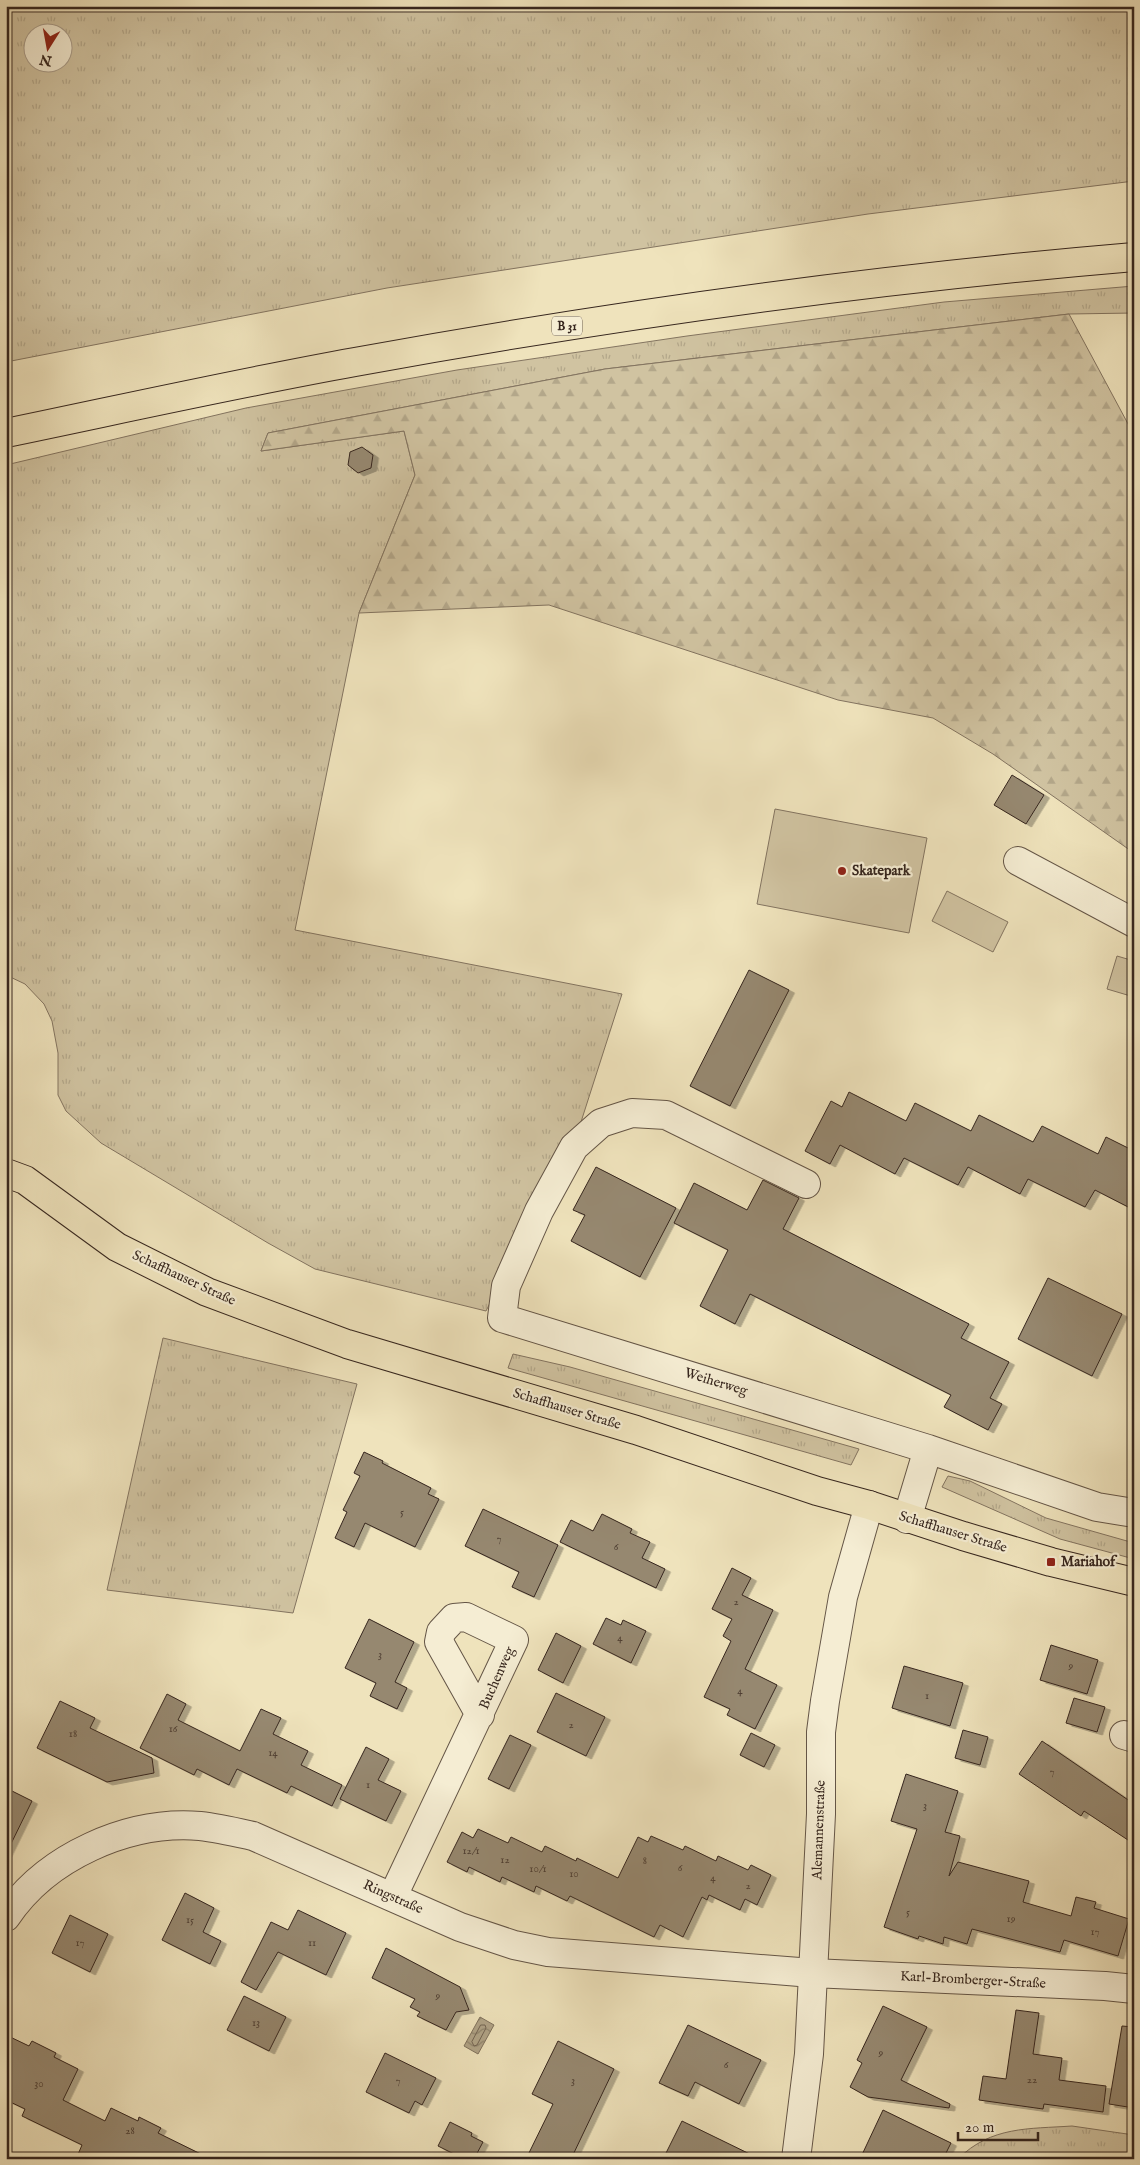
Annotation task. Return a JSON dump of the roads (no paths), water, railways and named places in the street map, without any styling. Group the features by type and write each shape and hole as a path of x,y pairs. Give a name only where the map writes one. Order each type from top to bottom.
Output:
{"main road":[{"name":"B 31","path":"6,434 353,362 520,333 690,307 815,291 1064,262 1134,256"},
{"name":"Schaffhauser Straße","path":"6,1153 16,1176 117,1247 208,1292 347,1344 636,1430 907,1519 1051,1562 1134,1582"}],"street":[{"path":"1018,861 1134,923"},
{"name":"Weiherweg","path":"806,1184 666,1115 632,1113 601,1123 574,1147 539,1211 506,1286 502,1318 928,1449 1097,1507 1134,1513"},
{"path":"907,1519 928,1449"},
{"name":"Alemannenstraße","path":"796,2159 809,2054 821,1814 821,1732 843,1596 869,1505"},
{"name":"Buchenweg","path":"394,1896 480,1715"},
{"name":"Ringstraße","path":"6,1917 47,1873 79,1851 150,1828 186,1826 228,1830 252,1836 394,1896 460,1927 514,1945 548,1952 812,1973"},
{"name":"Karl-Bromberger-Straße","path":"812,1973 1095,1985 1134,1989"}],"water":[{"path":"480,2017 494,2025 478,2054 464,2046"}],"place":[{"name":"Skatepark","path":"842,871"},
{"name":"Mariahof","path":"1051,1562"}]}
